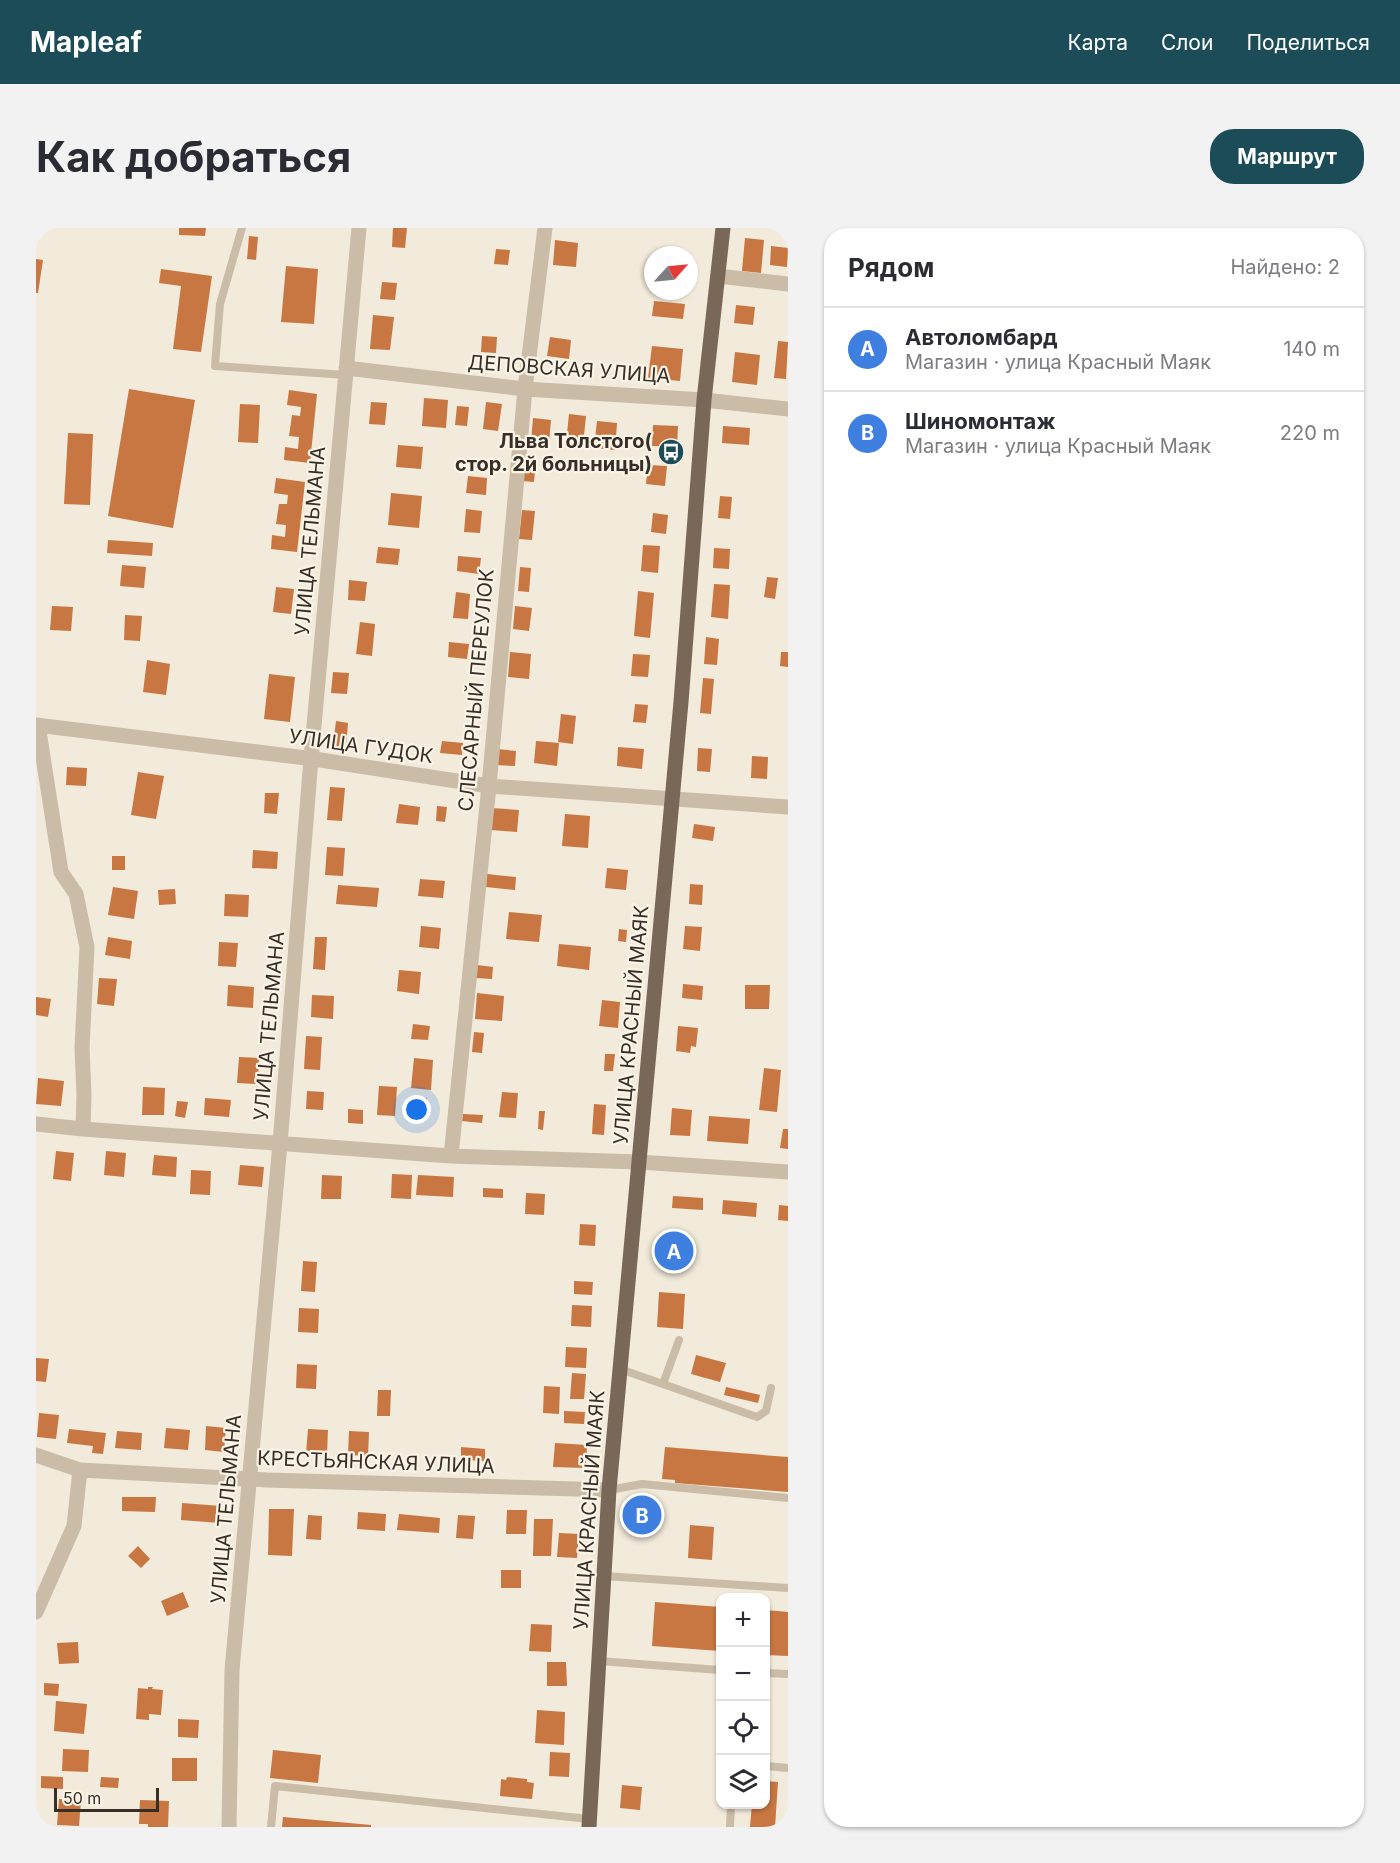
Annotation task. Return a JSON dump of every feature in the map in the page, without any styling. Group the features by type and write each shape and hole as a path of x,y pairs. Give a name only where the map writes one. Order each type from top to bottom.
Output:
{"main road":[{"name":"УЛИЦА КРАСНЫЙ МАЯК","path":"589,1823 609,1490 681,702 704,400 723,228"}],"street":[{"name":"УЛИЦА ТЕЛЬМАНА","path":"229,1827 232,1670 359,228"},
{"name":"СЛЕСАРНЫЙ ПЕРЕУЛОК","path":"451,1156 489,786 525,389 545,228"},
{"path":"718,276 788,284"},
{"name":"ДЕПОВСКАЯ УЛИЦА","path":"346,372 525,389 704,400 788,409"},
{"path":"37,725 61,872 76,894 87,947 82,1048 83,1129"},
{"name":"УЛИЦА ГУДОК","path":"37,725 311,759 489,786 788,807"},
{"path":"36,1124 451,1156 639,1162 788,1172"},
{"name":"КРЕСТЬЯНСКАЯ УЛИЦА","path":"36,1455 80,1470 250,1480 609,1490"},
{"path":"36,1612 74,1526 80,1470"}],"lane":[{"path":"242,228 220,304 215,366 346,372"},
{"path":"663,1384 679,1340"},
{"path":"620,1369 757,1417 765,1411 771,1388"},
{"path":"609,1490 642,1484 788,1498"},
{"path":"604,1576 788,1588"},
{"path":"599,1661 716,1670"},
{"path":"770,1673 788,1674"},
{"path":"770,1766 788,1768"},
{"path":"271,1827 275,1786 589,1823"},
{"path":"729,1827 731,1809"}],"building":[{"path":"179,228 206,228 205,236 179,235"},
{"path":"393,228 407,228 405,248 392,247"},
{"path":"249,236 258,237 256,260 247,259"},
{"path":"745,238 764,240 761,273 742,271"},
{"path":"555,240 578,243 576,267 553,265"},
{"path":"771,246 788,248 787,267 770,265"},
{"path":"496,249 510,250 508,265 494,264"},
{"path":"36,259 43,260 38,293 36,293"},
{"path":"286,266 318,269 314,324 281,322"},
{"path":"161,269 212,276 201,352 173,349 181,286 159,283"},
{"path":"382,282 397,283 395,300 380,299"},
{"path":"654,301 685,304 683,319 652,316"},
{"path":"736,305 755,307 753,325 734,323"},
{"path":"373,315 394,317 390,350 370,349"},
{"path":"482,336 497,337 496,353 481,352"},
{"path":"550,337 571,340 569,359 547,356"},
{"path":"778,341 788,342 786,379 774,378"},
{"path":"652,346 683,349 680,381 648,378"},
{"path":"735,352 760,355 757,385 732,382"},
{"path":"129,389 195,400 173,528 108,516"},
{"path":"289,390 317,394 310,463 284,460 285,447 298,449 299,437 289,436 292,415 300,416 301,407 287,405"},
{"path":"424,398 448,400 446,428 422,426"},
{"path":"371,402 387,403 385,425 369,424"},
{"path":"486,402 502,404 498,431 483,429"},
{"path":"240,404 260,405 258,443 238,442"},
{"path":"457,406 469,407 467,426 455,425"},
{"path":"569,414 586,416 583,445 566,443"},
{"path":"533,418 551,420 549,442 531,441"},
{"path":"597,421 617,423 615,450 594,448"},
{"path":"653,425 678,426 677,447 652,446"},
{"path":"723,426 750,428 749,445 722,443"},
{"path":"68,433 93,434 90,505 64,504"},
{"path":"398,445 423,447 421,469 396,467"},
{"path":"524,460 536,461 534,482 522,481"},
{"path":"648,465 667,466 665,486 646,484"},
{"path":"468,476 487,478 486,495 466,493"},
{"path":"276,478 305,482 297,552 271,549 272,535 285,537 286,525 276,524 279,504 287,504 288,495 274,493"},
{"path":"391,493 422,496 419,528 388,525"},
{"path":"720,496 732,497 730,519 718,518"},
{"path":"466,509 482,511 480,533 464,532"},
{"path":"522,510 535,511 532,540 519,539"},
{"path":"653,513 668,515 666,534 651,532"},
{"path":"108,540 153,543 152,556 107,553"},
{"path":"643,545 660,546 658,573 641,571"},
{"path":"378,547 400,549 398,565 376,563"},
{"path":"714,548 730,549 729,569 713,568"},
{"path":"458,556 481,558 479,574 457,571"},
{"path":"122,565 146,567 144,588 120,586"},
{"path":"520,567 531,568 529,592 518,591"},
{"path":"767,577 778,578 775,599 764,597"},
{"path":"349,580 367,582 365,601 348,600"},
{"path":"714,584 730,585 728,619 711,617"},
{"path":"276,587 294,589 291,614 273,612"},
{"path":"638,591 654,593 650,638 634,636"},
{"path":"456,592 470,594 468,619 453,618"},
{"path":"52,606 73,607 71,631 50,630"},
{"path":"515,606 532,608 529,631 513,629"},
{"path":"125,615 142,616 140,641 124,640"},
{"path":"360,622 375,624 372,656 356,654"},
{"path":"706,637 719,639 717,665 704,664"},
{"path":"449,642 469,644 467,659 448,657"},
{"path":"510,652 531,654 529,679 508,677"},
{"path":"781,652 788,652 788,667 780,666"},
{"path":"633,654 650,655 648,677 631,676"},
{"path":"147,660 170,664 166,695 143,692"},
{"path":"333,672 349,673 347,694 331,693"},
{"path":"269,674 295,677 290,722 264,719"},
{"path":"703,678 714,679 711,714 700,713"},
{"path":"635,704 648,705 646,723 633,722"},
{"path":"561,714 576,716 573,744 558,742"},
{"path":"336,721 348,723 346,747 333,746"},
{"path":"442,741 463,743 462,755 440,753"},
{"path":"536,741 559,743 557,766 534,763"},
{"path":"618,747 644,749 642,769 617,766"},
{"path":"698,748 712,749 710,772 697,771"},
{"path":"497,749 516,751 515,766 495,765"},
{"path":"752,756 768,757 767,779 751,778"},
{"path":"67,767 87,768 86,786 66,785"},
{"path":"138,772 164,776 156,819 131,815"},
{"path":"330,787 345,788 342,821 327,820"},
{"path":"265,793 279,793 277,814 264,813"},
{"path":"399,804 420,807 418,825 396,823"},
{"path":"437,806 447,807 445,822 436,821"},
{"path":"492,808 519,810 517,832 491,830"},
{"path":"565,814 590,816 588,848 562,846"},
{"path":"694,824 715,827 713,841 692,838"},
{"path":"327,847 345,848 343,876 325,875"},
{"path":"253,850 278,852 277,869 252,868"},
{"path":"112,856 125,856 125,870 112,870"},
{"path":"607,868 628,870 626,890 605,888"},
{"path":"487,874 516,877 515,890 486,887"},
{"path":"420,879 445,881 443,898 418,896"},
{"path":"690,884 703,885 702,905 689,904"},
{"path":"338,885 379,888 377,907 336,904"},
{"path":"113,887 138,891 134,919 108,915"},
{"path":"175,889 176,904 159,905 158,890"},
{"path":"225,894 249,895 248,917 224,916"},
{"path":"509,912 542,915 539,942 506,939"},
{"path":"421,926 441,928 439,949 419,947"},
{"path":"685,926 702,927 700,951 683,949"},
{"path":"619,929 627,930 626,942 618,941"},
{"path":"108,937 132,941 130,959 105,955"},
{"path":"315,937 327,937 325,970 313,969"},
{"path":"219,942 238,943 236,967 218,966"},
{"path":"559,944 591,947 589,970 557,966"},
{"path":"477,965 493,967 492,979 476,978"},
{"path":"399,970 421,972 419,994 397,991"},
{"path":"99,978 117,979 114,1006 97,1004"},
{"path":"683,984 703,986 702,1000 682,998"},
{"path":"228,985 254,987 253,1008 227,1006"},
{"path":"745,985 770,985 769,1009 745,1009"},
{"path":"477,993 504,996 502,1021 475,1019"},
{"path":"312,995 334,996 333,1019 311,1017"},
{"path":"36,997 51,999 48,1017 36,1015"},
{"path":"602,1000 620,1002 618,1028 599,1026"},
{"path":"413,1024 430,1026 428,1040 411,1039"},
{"path":"678,1026 698,1028 696,1047 691,1046 690,1053 676,1051"},
{"path":"474,1032 484,1033 482,1053 472,1052"},
{"path":"306,1036 322,1037 320,1070 304,1069"},
{"path":"605,1054 615,1054 613,1071 604,1071"},
{"path":"239,1057 259,1058 258,1084 237,1083"},
{"path":"414,1058 433,1060 431,1090 411,1088"},
{"path":"764,1068 781,1070 777,1112 759,1110"},
{"path":"38,1078 64,1081 61,1106 36,1104"},
{"path":"379,1086 397,1087 395,1116 377,1115"},
{"path":"143,1087 165,1088 164,1115 142,1115"},
{"path":"307,1091 324,1092 323,1110 306,1109"},
{"path":"502,1092 518,1093 516,1118 499,1117"},
{"path":"415,1097 427,1098 425,1118 413,1117"},
{"path":"205,1098 231,1100 229,1117 204,1115"},
{"path":"177,1101 188,1102 185,1118 175,1116"},
{"path":"594,1104 606,1105 604,1135 592,1134"},
{"path":"672,1108 692,1110 690,1136 670,1135"},
{"path":"348,1109 363,1110 363,1124 348,1123"},
{"path":"539,1111 545,1111 543,1130 538,1129"},
{"path":"463,1114 483,1115 482,1123 462,1121"},
{"path":"709,1116 750,1119 748,1144 707,1141"},
{"path":"783,1129 788,1129 788,1149 780,1148"},
{"path":"56,1151 74,1153 71,1181 53,1179"},
{"path":"106,1151 126,1153 124,1177 104,1175"},
{"path":"154,1155 177,1157 176,1177 152,1175"},
{"path":"240,1165 264,1167 262,1187 238,1185"},
{"path":"191,1170 211,1171 210,1195 190,1194"},
{"path":"392,1174 412,1175 411,1199 391,1198"},
{"path":"322,1175 342,1176 341,1199 321,1199"},
{"path":"418,1175 454,1177 453,1197 416,1195"},
{"path":"483,1188 503,1189 503,1198 483,1197"},
{"path":"526,1193 545,1194 544,1215 525,1214"},
{"path":"673,1196 703,1198 703,1210 672,1208"},
{"path":"723,1200 757,1203 756,1217 722,1214"},
{"path":"779,1205 788,1206 788,1221 778,1220"},
{"path":"580,1224 596,1225 595,1246 579,1245"},
{"path":"303,1261 317,1262 315,1292 301,1291"},
{"path":"574,1281 593,1282 592,1295 574,1294"},
{"path":"659,1292 685,1294 683,1329 657,1327"},
{"path":"572,1305 592,1306 591,1327 571,1326"},
{"path":"299,1308 319,1309 318,1333 298,1332"},
{"path":"566,1347 587,1348 586,1368 565,1367"},
{"path":"696,1355 726,1363 720,1382 691,1374"},
{"path":"36,1358 49,1359 46,1382 36,1381"},
{"path":"297,1364 317,1365 316,1389 296,1388"},
{"path":"572,1373 586,1374 584,1399 570,1399"},
{"path":"544,1386 560,1387 559,1414 543,1413"},
{"path":"726,1387 760,1395 758,1403 724,1395"},
{"path":"378,1390 391,1390 390,1416 377,1416"},
{"path":"564,1411 585,1412 584,1424 564,1423"},
{"path":"39,1413 59,1415 56,1439 37,1437"},
{"path":"206,1426 226,1428 224,1452 205,1450"},
{"path":"166,1428 190,1430 188,1450 164,1448"},
{"path":"69,1429 106,1433 103,1454 92,1453 93,1446 67,1443"},
{"path":"308,1429 328,1430 327,1454 306,1453"},
{"path":"117,1431 142,1433 141,1450 115,1448"},
{"path":"349,1431 369,1432 368,1456 348,1455"},
{"path":"555,1443 587,1445 586,1468 553,1467"},
{"path":"461,1447 485,1449 485,1461 461,1460"},
{"path":"665,1447 788,1457 788,1492 675,1483 675,1480 662,1479"},
{"path":"122,1497 156,1497 155,1512 122,1511"},
{"path":"182,1503 221,1506 220,1523 181,1520"},
{"path":"269,1509 294,1509 292,1556 268,1555"},
{"path":"634,1509 650,1510 649,1521 634,1521"},
{"path":"507,1510 527,1510 526,1534 506,1534"},
{"path":"358,1512 386,1514 385,1531 357,1529"},
{"path":"399,1514 440,1518 439,1533 397,1530"},
{"path":"308,1515 322,1516 321,1540 306,1539"},
{"path":"458,1515 475,1516 473,1539 456,1538"},
{"path":"534,1519 553,1519 551,1556 533,1556"},
{"path":"690,1525 714,1527 712,1560 688,1558"},
{"path":"559,1533 579,1534 577,1558 557,1557"},
{"path":"138,1546 150,1559 141,1568 128,1556"},
{"path":"501,1570 521,1570 521,1588 501,1588"},
{"path":"183,1592 189,1607 167,1616 161,1601"},
{"path":"655,1602 716,1607 716,1651 652,1646"},
{"path":"770,1610 788,1612 788,1656 770,1655"},
{"path":"531,1624 552,1625 551,1652 529,1651"},
{"path":"78,1642 79,1663 59,1664 57,1643"},
{"path":"547,1662 566,1662 567,1686 547,1686"},
{"path":"44,1683 59,1684 58,1696 44,1695"},
{"path":"148,1687 163,1690 161,1715 149,1714 149,1720 136,1719 138,1688 148,1689"},
{"path":"56,1701 87,1704 84,1734 54,1731"},
{"path":"537,1710 565,1712 564,1745 535,1743"},
{"path":"178,1719 199,1720 198,1738 178,1737"},
{"path":"63,1749 89,1750 88,1772 62,1771"},
{"path":"273,1750 321,1755 318,1783 270,1778"},
{"path":"550,1752 570,1753 569,1777 549,1776"},
{"path":"172,1758 197,1758 197,1781 172,1781"},
{"path":"41,1776 63,1777 63,1789 41,1788"},
{"path":"101,1777 119,1778 118,1788 100,1787"},
{"path":"507,1777 527,1779 527,1782 534,1783 532,1799 500,1796 501,1779 506,1780"},
{"path":"770,1781 778,1782 775,1827 750,1827 752,1809 770,1809"},
{"path":"622,1785 642,1787 640,1810 620,1808"},
{"path":"59,1799 81,1801 79,1826 57,1825"},
{"path":"140,1800 169,1801 168,1827 148,1827 148,1824 139,1824"},
{"path":"283,1817 371,1825 371,1827 282,1827"}],"place":[{"name":"Льва Толстого( стор. 2й больницы)","path":"671,452"},
{"name":"Автоломбард","path":"674,1251"},
{"name":"Шиномонтаж","path":"642,1515"}]}
